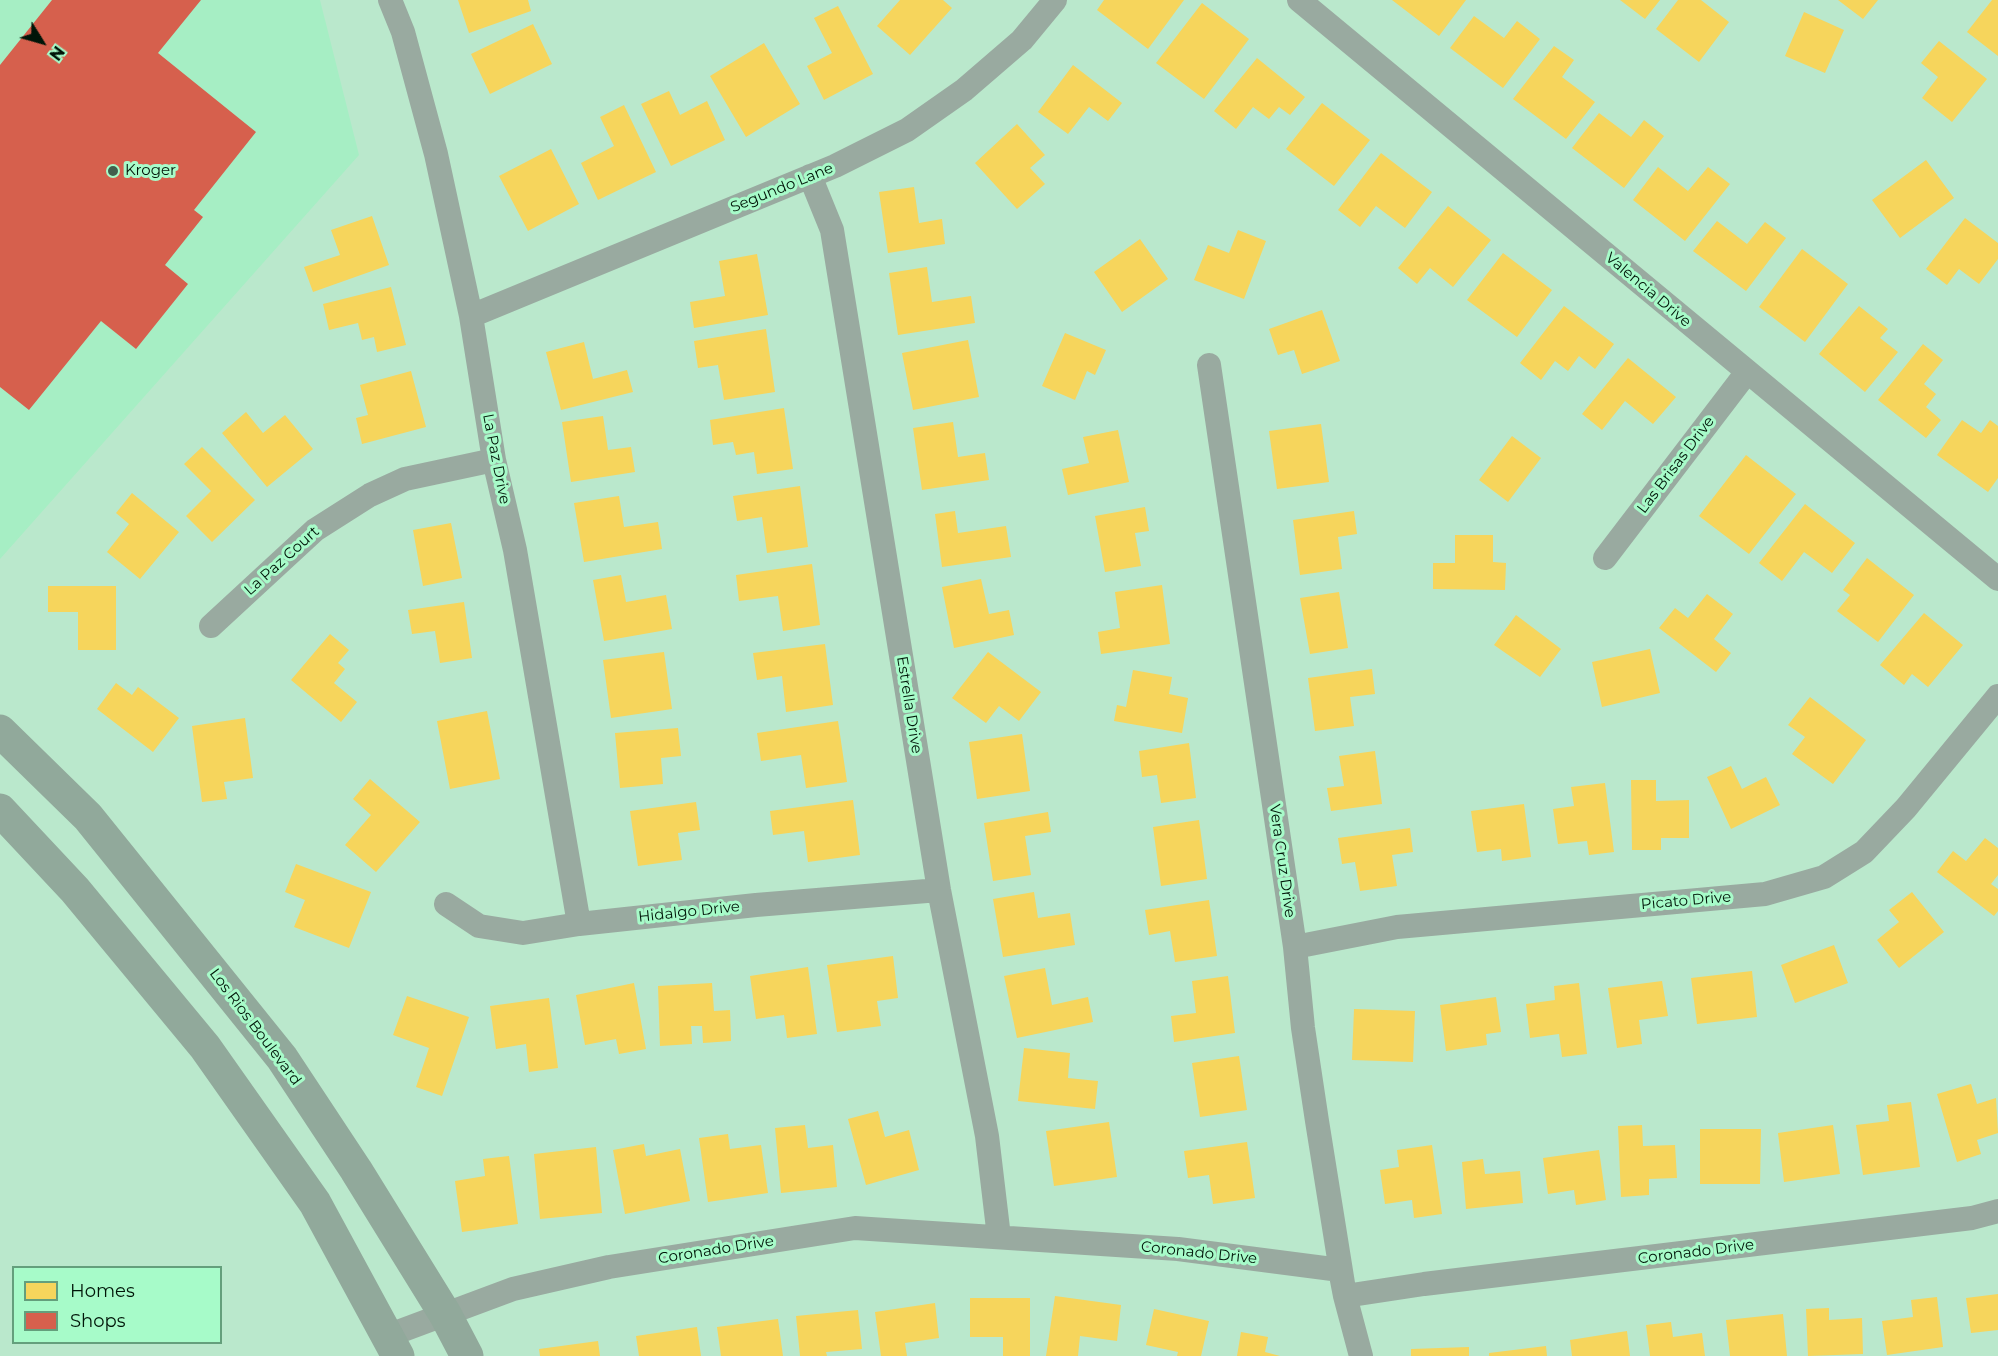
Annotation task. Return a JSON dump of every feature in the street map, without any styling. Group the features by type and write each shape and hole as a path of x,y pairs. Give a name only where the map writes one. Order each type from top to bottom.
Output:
{"main road":[{"name":"Los Rios Boulevard","path":"0,732 88,817 282,1058 356,1170 445,1314 467,1356"},
{"path":"0,810 75,890 205,1047 315,1203 393,1346"}],"street":[{"name":"La Paz Drive","path":"390,0 403,32 436,154 471,316 494,460 515,550 579,924"},
{"name":"Segundo Lane","path":"471,316 810,176 907,130 937,111 1022,40 1055,0"},
{"name":"Valencia Drive","path":"1299,0 1998,579"},
{"name":"Estrella Drive","path":"810,176 832,230 939,890 987,1136 999,1237"},
{"name":"Vera Cruz Drive","path":"1209,365 1295,947 1303,1028 1345,1296 1361,1356"},
{"name":"Las Brisas Drive","path":"1605,558 1748,372"},
{"name":"La Paz Court","path":"211,626 315,530 370,495 405,479 494,460"},
{"name":"Picato Drive","path":"1295,947 1397,927 1765,894 1824,877 1864,852 1906,808 1998,696"},
{"name":"Hidalgo Drive","path":"446,904 479,926 523,933 579,924 768,904 939,890"},
{"name":"Coronado Drive","path":"393,1346 445,1314 513,1289 609,1267 855,1228 1178,1249 1340,1270 1345,1296 1424,1284 1972,1218 1998,1211"}],"shaded area":[{"path":"0,0 320,0 359,155 0,559"}],"building: Homes":[{"path":"458,0 528,0 531,11 469,33"},
{"path":"900,0 943,0 952,8 910,55 877,26"},
{"path":"1104,0 1184,0 1148,49 1097,10"},
{"path":"1392,0 1466,0 1439,36"},
{"path":"1620,0 1660,0 1645,19"},
{"path":"1678,0 1701,0 1729,22 1699,62 1656,29"},
{"path":"1838,0 1878,0 1863,19"},
{"path":"1992,0 1998,0 1998,56 1967,32"},
{"path":"1202,3 1249,39 1204,99 1156,63"},
{"path":"838,6 873,74 824,100 807,66 832,53 814,18"},
{"path":"1804,12 1844,30 1825,73 1785,56"},
{"path":"1474,16 1504,38 1517,21 1540,39 1503,88 1450,48"},
{"path":"533,24 552,64 490,94 471,54"},
{"path":"1939,41 1987,79 1952,122 1922,98 1938,77 1921,63"},
{"path":"764,43 800,104 746,137 710,76"},
{"path":"1554,46 1574,60 1562,77 1595,102 1566,139 1513,99"},
{"path":"1257,58 1305,97 1290,115 1279,107 1269,119 1253,107 1236,129 1214,111"},
{"path":"1073,65 1122,103 1108,121 1089,107 1068,134 1038,112"},
{"path":"669,91 680,115 707,101 725,140 671,166 641,104"},
{"path":"1322,103 1370,140 1334,186 1286,149"},
{"path":"624,105 656,172 598,200 581,163 614,146 600,117"},
{"path":"1599,113 1631,137 1644,120 1664,136 1624,188 1572,148"},
{"path":"1017,124 1045,155 1030,168 1045,184 1017,209 975,163"},
{"path":"551,149 579,204 528,231 499,176"},
{"path":"1381,153 1432,192 1405,228 1376,206 1360,227 1338,210"},
{"path":"1926,160 1954,198 1900,238 1872,200"},
{"path":"1658,167 1688,191 1708,167 1730,184 1685,241 1633,200"},
{"path":"914,187 919,223 942,219 945,244 888,253 879,192"},
{"path":"1448,206 1491,240 1453,287 1430,268 1417,284 1398,268"},
{"path":"372,216 389,265 313,292 304,267 340,255 331,230"},
{"path":"1965,218 1998,243 1998,259 1979,284 1959,269 1947,285 1926,269"},
{"path":"1717,221 1747,244 1765,222 1786,238 1746,291 1693,251"},
{"path":"1238,230 1266,241 1244,299 1194,280 1208,245 1229,253"},
{"path":"1140,239 1168,279 1122,312 1094,272"},
{"path":"1802,249 1848,284 1805,342 1759,307"},
{"path":"1503,253 1552,290 1517,337 1467,300"},
{"path":"757,254 768,315 694,328 690,302 725,296 719,261"},
{"path":"927,267 932,302 971,296 975,323 898,335 889,273"},
{"path":"391,287 406,345 377,352 374,337 362,340 358,323 329,330 323,304"},
{"path":"1564,306 1614,344 1595,369 1579,356 1568,371 1555,361 1541,380 1520,363"},
{"path":"1859,306 1888,329 1880,338 1898,352 1865,392 1819,354"},
{"path":"1322,310 1340,361 1302,374 1294,350 1278,355 1269,329"},
{"path":"766,329 775,392 724,400 718,365 698,368 694,341"},
{"path":"1065,333 1106,350 1095,375 1087,371 1075,400 1042,386"},
{"path":"968,340 979,397 913,410 902,353"},
{"path":"584,342 593,379 627,370 633,392 561,410 546,352"},
{"path":"1923,344 1943,360 1924,384 1936,394 1926,407 1941,420 1926,438 1878,400"},
{"path":"1628,358 1676,397 1653,424 1625,401 1602,430 1582,414"},
{"path":"411,371 426,427 362,444 356,418 368,415 360,385"},
{"path":"784,408 793,469 757,474 754,452 736,455 733,442 713,445 710,420"},
{"path":"246,412 263,433 285,415 313,449 267,487 222,433"},
{"path":"603,416 608,450 631,447 635,472 571,482 562,422"},
{"path":"1962,420 1981,433 1990,420 1998,426 1998,478 1988,492 1937,455"},
{"path":"953,422 958,457 985,453 989,480 922,490 913,428"},
{"path":"1321,424 1329,482 1277,489 1269,431"},
{"path":"1118,430 1129,482 1068,495 1062,469 1089,463 1083,437"},
{"path":"1512,436 1541,458 1508,502 1479,480"},
{"path":"202,447 255,500 212,542 186,516 211,491 184,464"},
{"path":"1746,455 1796,494 1749,554 1699,516"},
{"path":"800,486 808,547 767,553 762,517 737,521 733,496"},
{"path":"132,493 179,532 140,579 107,552 129,524 116,513"},
{"path":"619,496 624,527 658,522 662,549 584,562 574,503"},
{"path":"1805,504 1855,543 1832,573 1804,552 1782,581 1759,563"},
{"path":"1145,507 1149,531 1135,533 1141,566 1105,572 1095,516"},
{"path":"955,511 958,533 1006,526 1011,557 942,567 935,514"},
{"path":"1354,511 1357,534 1338,537 1342,569 1300,575 1293,520"},
{"path":"451,523 462,578 423,586 413,530"},
{"path":"1455,535 1493,535 1493,562 1506,563 1505,590 1433,589 1433,563 1455,563"},
{"path":"1867,558 1914,595 1878,642 1837,611 1850,595 1843,590"},
{"path":"812,564 820,625 783,631 778,596 739,601 736,575"},
{"path":"621,575 626,602 666,595 672,629 604,641 593,580"},
{"path":"981,579 989,614 1009,610 1014,635 954,648 942,587"},
{"path":"1162,585 1170,644 1101,654 1098,632 1120,628 1115,592"},
{"path":"48,586 116,586 116,650 78,650 78,612 48,612"},
{"path":"1339,592 1348,648 1310,654 1300,598"},
{"path":"1707,594 1733,614 1714,639 1731,653 1716,672 1659,628 1675,608 1688,618"},
{"path":"464,602 472,658 440,663 435,631 412,634 408,610"},
{"path":"1924,613 1963,645 1928,687 1912,674 1904,685 1880,665"},
{"path":"1516,615 1561,649 1540,677 1494,645"},
{"path":"330,634 349,650 338,663 345,669 334,683 357,702 341,722 291,680"},
{"path":"825,644 833,705 786,712 782,676 757,680 753,653"},
{"path":"1650,649 1660,693 1602,707 1592,662"},
{"path":"664,652 672,709 611,718 603,660"},
{"path":"988,652 1041,692 1019,721 999,706 986,723 952,698"},
{"path":"1372,669 1375,694 1350,697 1354,726 1315,731 1308,678"},
{"path":"1133,670 1172,677 1169,694 1188,698 1182,733 1114,721 1117,705 1126,707"},
{"path":"116,683 132,695 138,687 179,718 153,752 97,709"},
{"path":"1810,697 1866,740 1833,784 1792,754 1805,737 1788,725"},
{"path":"487,711 500,779 450,789 437,721"},
{"path":"245,718 253,778 224,782 227,799 202,802 192,726"},
{"path":"838,721 847,782 806,788 801,755 761,761 757,733"},
{"path":"678,728 681,756 661,758 663,784 620,788 615,733"},
{"path":"1022,734 1030,791 977,799 969,742"},
{"path":"1189,743 1196,798 1161,803 1157,775 1142,777 1139,751"},
{"path":"1375,751 1382,804 1331,811 1327,788 1344,786 1339,756"},
{"path":"1731,766 1742,789 1766,777 1780,805 1731,829 1707,777"},
{"path":"370,779 420,822 376,872 345,845 371,815 353,799"},
{"path":"1631,780 1656,780 1656,801 1689,800 1689,838 1661,838 1661,850 1632,850"},
{"path":"1605,783 1614,852 1589,855 1587,841 1558,844 1553,809 1574,806 1571,787"},
{"path":"853,800 860,855 808,862 804,831 773,835 770,811"},
{"path":"696,802 700,830 678,833 682,860 638,866 630,811"},
{"path":"1524,804 1531,857 1502,861 1501,849 1477,852 1471,811"},
{"path":"1048,812 1051,832 1025,836 1031,875 993,881 984,823"},
{"path":"1199,820 1207,879 1161,886 1153,827"},
{"path":"1410,828 1413,852 1392,855 1397,886 1360,891 1355,862 1342,864 1338,838"},
{"path":"1985,838 1998,848 1998,875 1991,884 1998,889 1998,911 1994,916 1937,872 1953,851 1966,861"},
{"path":"296,864 371,892 349,948 294,927 305,900 285,892"},
{"path":"1034,892 1038,918 1070,913 1075,945 1003,957 993,899"},
{"path":"1912,892 1944,932 1899,968 1877,940 1899,922 1889,910"},
{"path":"1209,900 1217,956 1175,962 1170,931 1149,935 1145,910"},
{"path":"1834,945 1848,983 1795,1003 1781,965"},
{"path":"893,956 898,998 877,1001 881,1026 837,1032 827,965"},
{"path":"808,967 817,1034 787,1038 784,1015 756,1019 750,976"},
{"path":"1045,968 1052,1005 1088,997 1093,1022 1017,1038 1004,976"},
{"path":"1752,971 1757,1017 1697,1024 1691,978"},
{"path":"1228,976 1235,1033 1174,1042 1171,1016 1196,1013 1192,981"},
{"path":"1662,981 1668,1016 1639,1020 1642,1044 1617,1048 1608,988"},
{"path":"634,983 646,1049 619,1054 616,1039 585,1045 576,995"},
{"path":"712,983 714,1011 730,1010 731,1041 703,1043 702,1026 691,1026 692,1044 660,1046 658,986"},
{"path":"1579,983 1587,1054 1562,1057 1559,1034 1530,1038 1526,1004 1555,1000 1554,986"},
{"path":"407,996 469,1017 442,1096 416,1087 429,1048 393,1035"},
{"path":"1496,997 1501,1032 1486,1034 1487,1045 1446,1051 1440,1005"},
{"path":"549,998 558,1068 529,1072 526,1044 496,1049 490,1006"},
{"path":"1354,1009 1415,1011 1413,1062 1352,1060"},
{"path":"1024,1048 1070,1053 1068,1078 1098,1081 1095,1109 1018,1101"},
{"path":"1239,1056 1247,1110 1200,1117 1192,1063"},
{"path":"1971,1084 1977,1104 1996,1098 1998,1133 1977,1140 1981,1154 1957,1162 1937,1094"},
{"path":"1911,1102 1920,1167 1863,1175 1856,1125 1889,1121 1887,1105"},
{"path":"878,1111 885,1137 909,1130 919,1170 866,1185 848,1119"},
{"path":"1109,1122 1117,1177 1054,1186 1046,1131"},
{"path":"805,1125 808,1148 833,1145 837,1187 781,1193 775,1128"},
{"path":"1642,1125 1643,1146 1675,1145 1677,1178 1649,1179 1649,1195 1621,1197 1618,1126"},
{"path":"1833,1125 1840,1174 1784,1182 1778,1133"},
{"path":"1700,1129 1761,1129 1760,1184 1700,1184"},
{"path":"728,1134 730,1149 761,1145 768,1193 708,1202 699,1138"},
{"path":"1247,1142 1255,1198 1213,1204 1209,1175 1188,1178 1184,1151"},
{"path":"644,1144 646,1156 680,1149 690,1201 625,1214 613,1150"},
{"path":"1432,1145 1442,1214 1414,1218 1412,1200 1385,1204 1380,1170 1399,1167 1397,1150"},
{"path":"596,1147 602,1213 540,1219 534,1154"},
{"path":"1599,1150 1606,1200 1576,1205 1574,1190 1548,1194 1543,1158"},
{"path":"509,1156 518,1224 462,1232 455,1181 485,1176 483,1159"},
{"path":"1483,1159 1485,1174 1520,1171 1523,1203 1466,1209 1462,1162"},
{"path":"1998,1294 1998,1330 1971,1333 1966,1298"},
{"path":"1055,1296 1121,1305 1117,1341 1080,1336 1078,1356 1046,1356"},
{"path":"1937,1297 1943,1347 1887,1355 1882,1321 1913,1317 1911,1300"},
{"path":"970,1298 1030,1298 1030,1356 1003,1356 1003,1337 970,1337"},
{"path":"935,1303 939,1338 905,1343 907,1356 881,1356 875,1312"},
{"path":"1829,1308 1829,1320 1862,1318 1863,1354 1808,1356 1806,1309"},
{"path":"1154,1309 1209,1321 1201,1356 1177,1356 1178,1352 1146,1345"},
{"path":"858,1310 862,1349 826,1352 827,1356 800,1356 796,1316"},
{"path":"1783,1314 1787,1356 1730,1356 1726,1320"},
{"path":"778,1319 783,1356 721,1356 717,1327"},
{"path":"1671,1322 1673,1337 1702,1333 1705,1356 1650,1356 1646,1325"},
{"path":"697,1327 701,1356 639,1356 636,1336"},
{"path":"1627,1331 1630,1356 1572,1356 1570,1340"},
{"path":"1241,1332 1268,1337 1265,1352 1280,1356 1237,1356"},
{"path":"598,1341 600,1356 540,1356 539,1349"},
{"path":"1546,1346 1547,1356 1489,1356 1489,1353"},
{"path":"1469,1347 1469,1356 1411,1356 1411,1349"}],"building: Shops":[{"name":"Kroger","path":"52,0 201,0 158,53 256,132 194,210 203,217 165,265 188,284 136,349 101,321 29,410 0,387 0,65"}],"place":[{"name":"Kroger","path":"113,171"}]}
